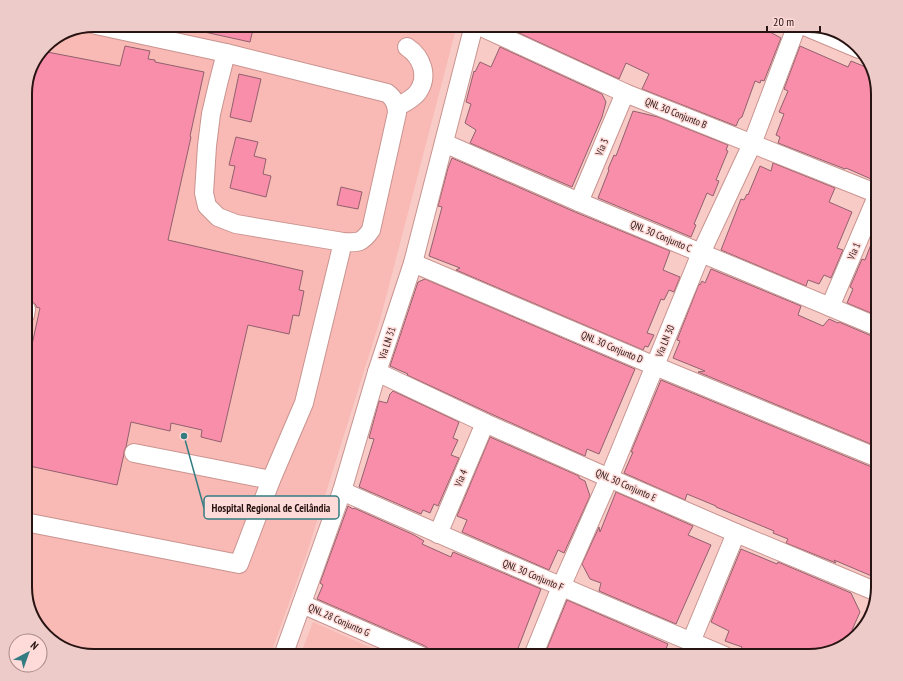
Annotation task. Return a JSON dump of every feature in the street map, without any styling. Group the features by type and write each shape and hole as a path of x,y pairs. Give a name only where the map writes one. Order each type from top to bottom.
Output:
{"street":[{"path":"128,32 226,53 386,93 393,98 398,113 371,230 361,241 356,243 343,242 236,224 218,217 207,206 204,193 207,146 211,114 226,53"},
{"name":"Via LN 31","path":"286,649 342,491 377,372 413,263 473,32"},
{"name":"QNL 30 Conjunto B","path":"490,32 625,93 871,191"},
{"name":"Via LN 30","path":"536,649 561,587 609,478 701,253 752,144 794,32"},
{"path":"821,33 843,42"},
{"path":"397,107 412,98 418,92 423,78 422,64 413,51 407,47"},
{"name":"Via 3","path":"579,202 625,93"},
{"name":"QNL 30 Conjunto C","path":"444,143 579,202 871,324"},
{"name":"Via 1","path":"830,307 871,210"},
{"path":"32,523 239,564 271,480 304,403 343,242"},
{"name":"QNL 30 Conjunto D","path":"413,263 655,366 871,455"},
{"name":"QNL 30 Conjunto E","path":"377,372 485,423 609,478 871,589"},
{"name":"Via 4","path":"438,534 485,423"},
{"path":"134,452 271,480"},
{"name":"QNL 30 Conjunto F","path":"342,491 438,534 708,649"},
{"path":"691,642 736,533"},
{"name":"QNL 28 Conjunto G","path":"302,604 404,649"}],"shaded area":[{"path":"94,32 455,32 380,320 307,553 273,649 82,648 66,643 47,628 37,611 32,591 32,90 38,66 53,47 70,37 82,33"},
{"path":"313,622 374,649 303,649"}],"building":[{"path":"205,32 252,32 250,42"},
{"path":"517,32 770,32 781,38 764,81 761,80 760,83 755,81 742,117 739,119 736,126 642,89 649,74 626,63 619,79"},
{"path":"125,46 150,51 148,59 155,60 155,62 204,72 168,240 303,271 299,290 304,291 299,316 293,315 289,334 248,325 221,442 201,437 202,430 171,423 170,431 131,422 117,485 32,467 32,345 40,308 36,307 32,301 32,90 38,66 48,52 120,66"},
{"path":"800,46 848,67 851,61 865,67 870,82 871,94 871,179 778,143 780,137 776,135 784,114 779,112 788,91 784,89"},
{"path":"500,47 602,94 606,102 602,117 572,187 470,143 476,130 465,123 471,104 466,102 474,71 475,72 480,62 491,67"},
{"path":"239,74 261,79 251,122 230,117"},
{"path":"633,111 658,117 728,145 726,150 728,151 716,180 719,181 713,196 707,193 694,224 696,225 691,237 598,198 609,170 608,169 614,155 616,156"},
{"path":"236,137 258,142 254,156 266,159 263,174 271,176 266,197 230,188 235,166 229,165"},
{"path":"452,158 575,212 670,251 663,270 680,277 674,292 669,290 664,300 661,299 647,333 654,335 648,347 645,346 643,350 456,270 460,268 429,256 442,207 438,206"},
{"path":"773,163 835,188 829,202 852,212 837,248 843,250 831,278 824,275 819,284 808,280 806,286 721,250 741,199 744,200 747,194 748,195 760,166 771,171"},
{"path":"341,187 362,192 358,209 337,205"},
{"path":"871,244 871,313 847,303 853,289 850,287 862,259 865,260"},
{"path":"711,269 801,306 798,315 823,326 829,319 871,336 871,444 698,372 705,371 673,358 680,341 677,340 699,284 700,285 702,281 705,283"},
{"path":"425,279 635,369 599,454 587,449 585,456 390,366 418,282"},
{"path":"661,380 871,467 871,576 834,560 836,563 786,543 788,539 773,533 774,531 716,506 687,494 685,500 624,473 633,452 631,452"},
{"path":"393,391 459,422 453,438 458,440 451,455 459,458 438,506 434,504 430,513 423,510 421,514 359,487 374,439 369,438 379,401 387,403 390,394"},
{"path":"490,437 579,476 579,478 585,481 590,496 564,553 558,550 549,570 462,532 467,520 457,516"},
{"path":"616,492 693,526 688,535 711,545 676,624 599,591 601,583 590,579 582,564 599,527 600,532"},
{"path":"348,506 414,535 424,541 422,544 451,557 453,552 541,589 518,649 429,649 317,599 323,585 320,583"},
{"path":"741,549 777,564 778,562 851,593 860,612 852,630 853,630 844,639 829,646 809,649 741,649 742,647 725,641 729,631 711,622"},
{"path":"567,600 668,644 666,649 547,649"}],"place":[{"name":"Hospital Regional de Ceilândia","path":"184,436"}]}
